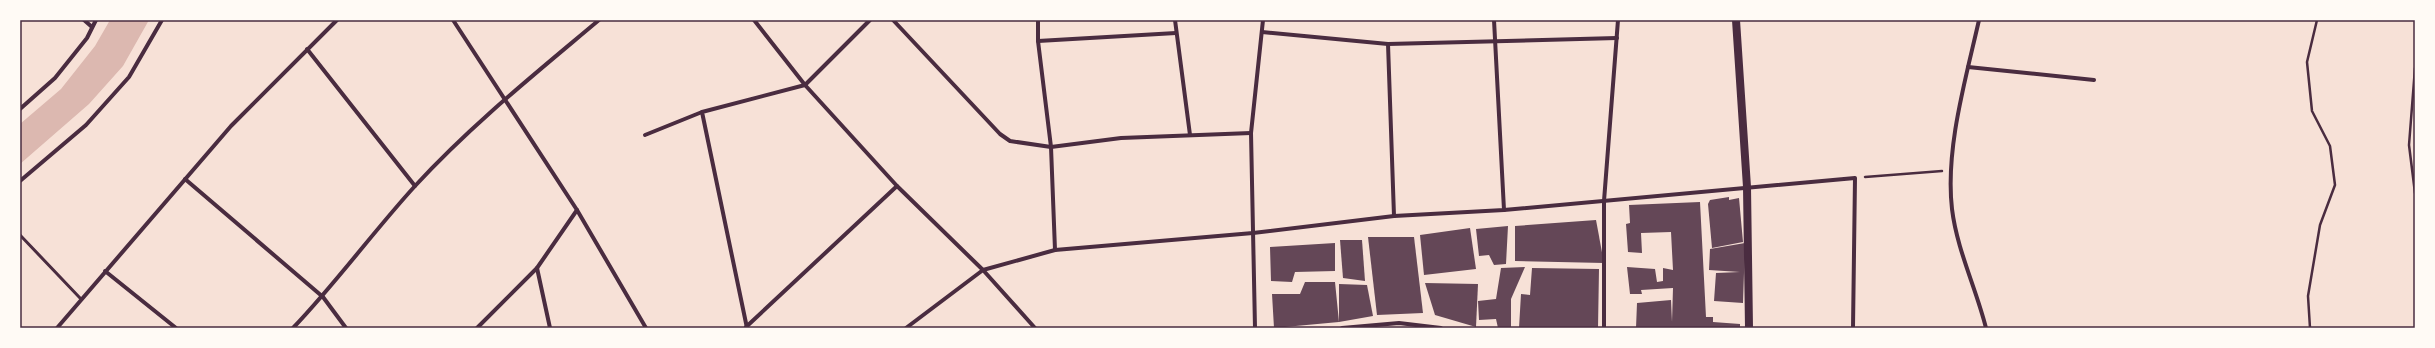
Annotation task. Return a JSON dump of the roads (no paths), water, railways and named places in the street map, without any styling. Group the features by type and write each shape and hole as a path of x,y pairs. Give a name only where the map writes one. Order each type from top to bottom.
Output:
{"main road":[{"path":"1736,20 1747,187 1749,328"}],"street":[{"path":"84,20 92,27"},
{"path":"20,109 54,78 87,38 96,20"},
{"path":"20,181 86,125 129,77 162,20"},
{"path":"57,328 80,298 232,126 337,20"},
{"path":"453,20 577,210 646,328"},
{"path":"293,328 323,297 415,186 504,99 599,20"},
{"path":"754,20 805,85 896,186 983,270 1035,328"},
{"path":"645,135 702,112 805,85 870,20"},
{"path":"893,20 1000,134 1010,141 1051,147 1121,138 1251,133"},
{"path":"1038,20 1038,41 1051,147 1055,250"},
{"path":"1175,20 1190,135"},
{"path":"1255,328 1251,133 1263,20"},
{"path":"1494,20 1504,210"},
{"path":"1604,328 1604,201 1618,20"},
{"path":"1979,20 1968,67 1955,138 1952,170 1954,214 1971,282 1980,303 1986,328"},
{"path":"1262,32 1388,44 1617,38"},
{"path":"1038,41 1176,33"},
{"path":"1388,44 1394,216"},
{"path":"307,50 415,186"},
{"path":"1968,67 2094,80"},
{"path":"702,112 746,327"},
{"path":"906,328 983,270 1055,250 1253,233 1394,216 1504,210 1856,178 1853,328"},
{"path":"185,179 323,297 346,328"},
{"path":"746,327 896,186"},
{"path":"477,328 538,268 577,210"},
{"path":"538,268 550,328"},
{"path":"105,271 176,328"},
{"path":"1342,328 1399,323 1441,328"}],"lane":[{"path":"20,235 80,298"}]}
